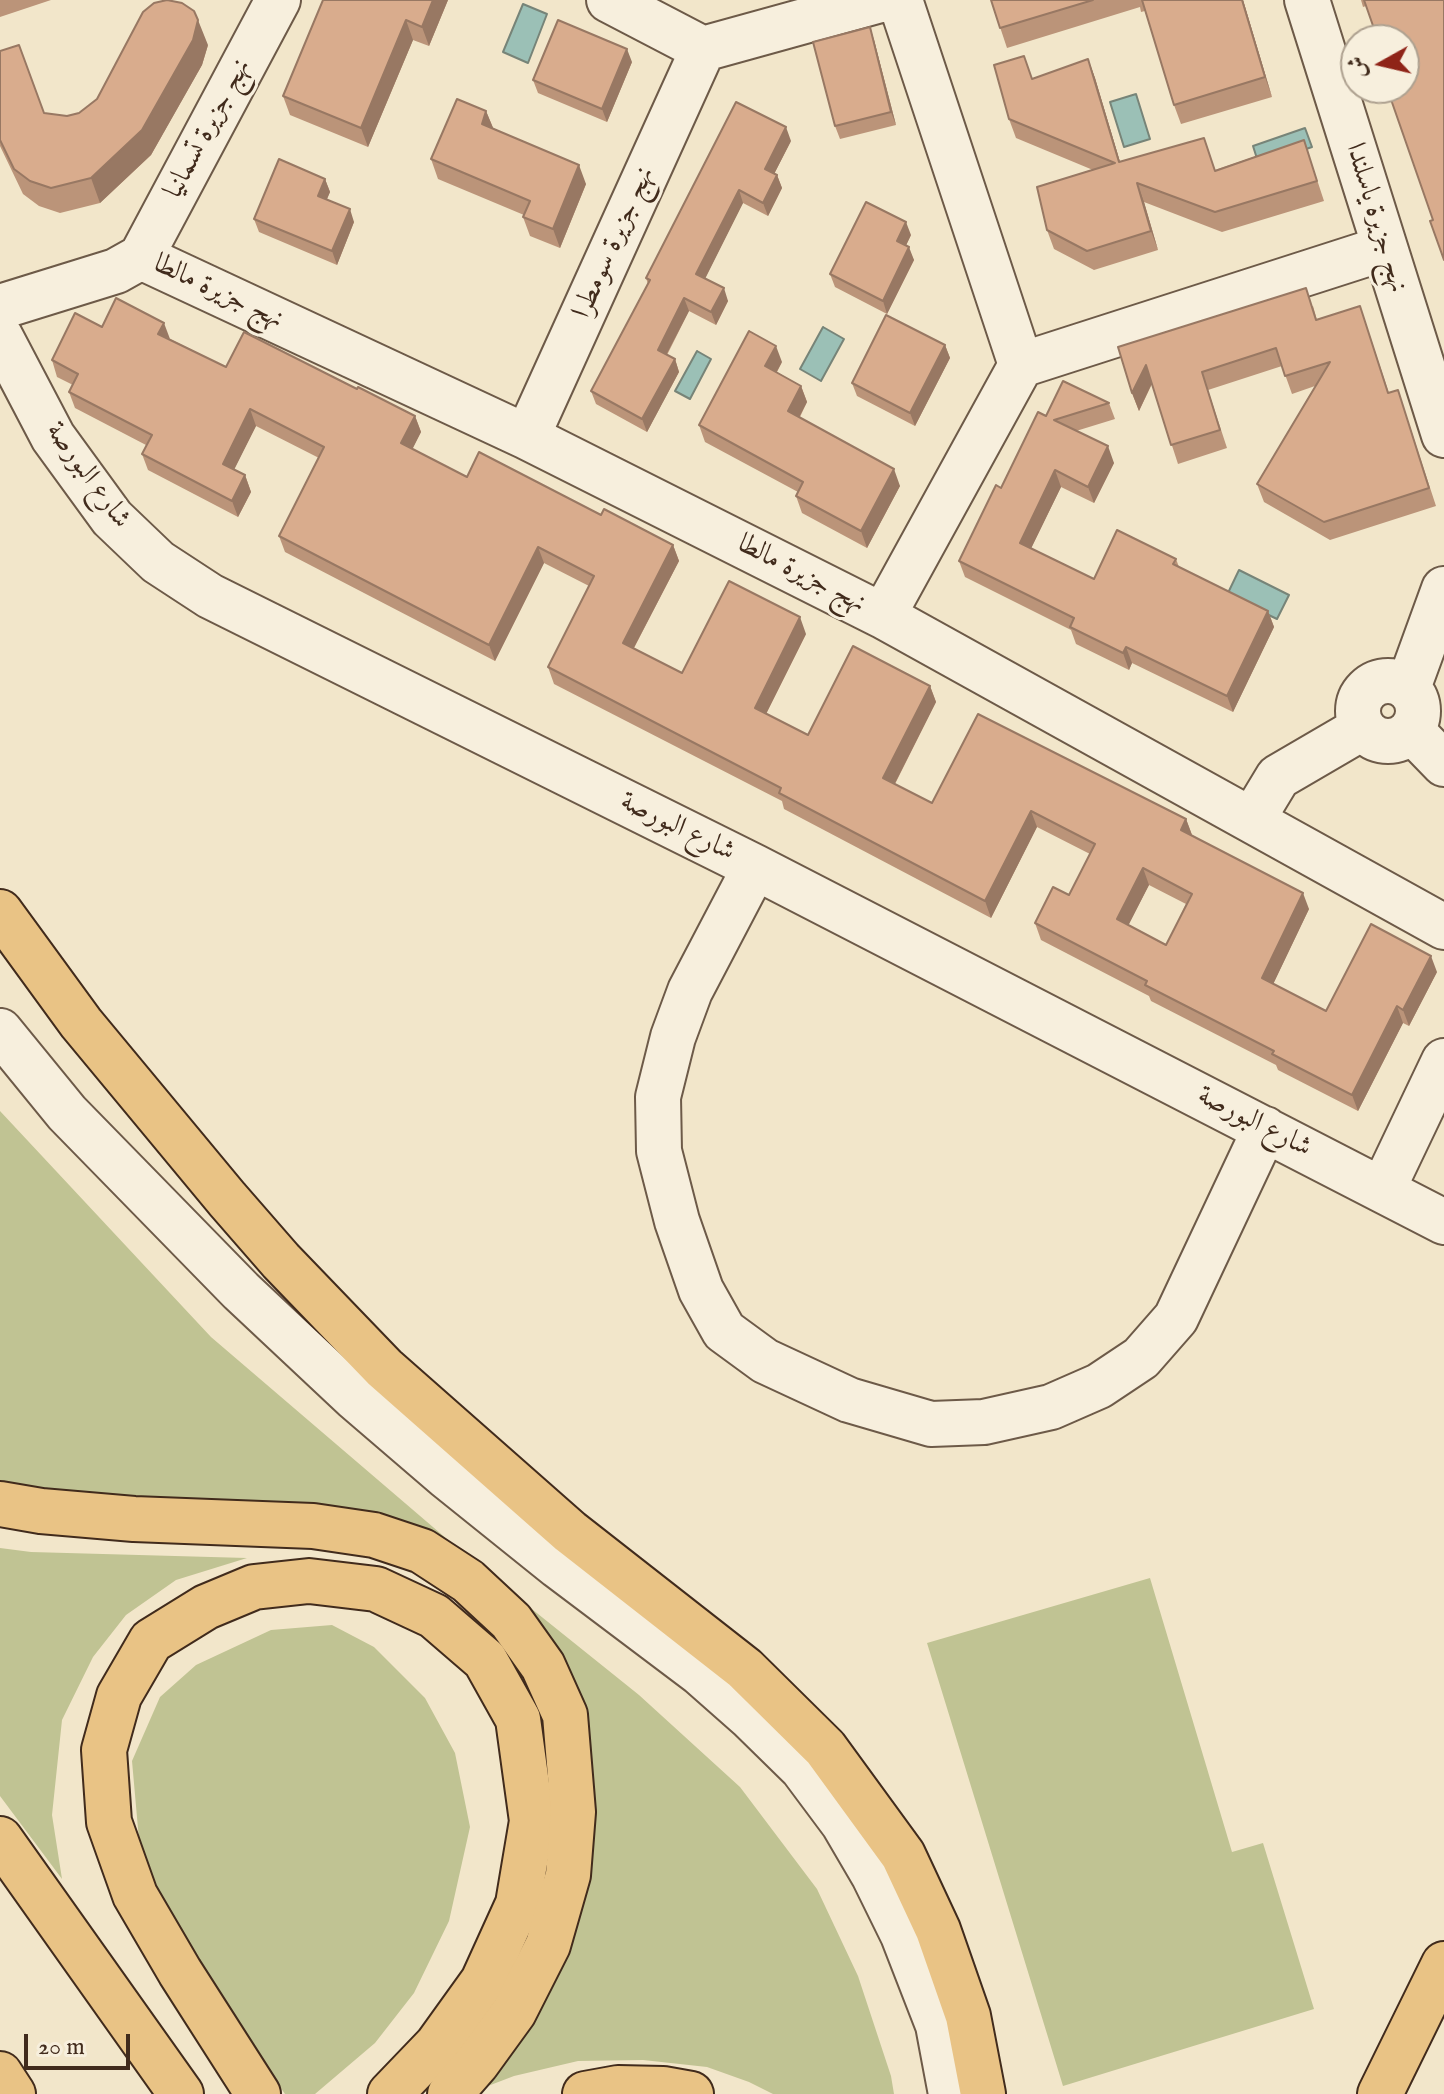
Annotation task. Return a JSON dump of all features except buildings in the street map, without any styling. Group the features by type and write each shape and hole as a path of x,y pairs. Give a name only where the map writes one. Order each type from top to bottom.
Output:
{"main road":[{"path":"0,912 81,1023 227,1199 281,1261 384,1368 570,1532 745,1669 825,1748 903,1855 938,1930 968,2016 983,2094"},
{"path":"0,1504 134,1519 313,1526 374,1535 422,1551 468,1581 511,1621 543,1666 565,1715 573,1812 568,1875 548,1945 514,2012 450,2094"},
{"path":"258,2094 135,1895 109,1822 104,1750 119,1696 151,1641 206,1607 254,1587 309,1581 376,1589 434,1616 485,1660 518,1719 532,1821 518,1904 483,1981 437,2045 390,2094"},
{"path":"0,1839 181,2094"},
{"path":"1380,2094 1444,1964"},
{"path":"0,2074 13,2094"},
{"path":"585,2094 618,2088 663,2089 691,2094"}],"street":[{"name":"نهج جزيرة تسمانيا","path":"141,257 278,0"},
{"path":"609,0 703,49 880,0"},
{"path":"900,0 1021,365"},
{"name":"نهج جزيرة ياسلندا","path":"1307,0 1444,435"},
{"name":"نهج جزيرة سومطرا","path":"527,437 703,49"},
{"path":"883,616 1021,365 1385,248"},
{"path":"0,307 116,271 141,257"},
{"name":"نهج جزيرة مالطا","path":"141,257 527,437 883,616 1444,927"},
{"name":"شارع البورصة","path":"0,336 53,437 112,518 158,562 210,596 755,867 1444,1222"},
{"path":"1408,688 1444,589"},
{"path":"1393,680 1408,688 1417,701 1418,716 1412,731 1401,739 1386,742 1372,738 1362,728 1357,711 1362,694 1375,683 1393,680"},
{"path":"1252,820 1278,777 1362,728"},
{"path":"1412,731 1444,764"},
{"path":"755,867 690,991 673,1037 658,1097 659,1151 677,1221 701,1290 724,1331 765,1361 849,1400 931,1424 984,1422 1051,1407 1099,1386 1141,1358 1176,1318 1265,1129"},
{"path":"0,1031 67,1113 241,1291 354,1397 558,1566 700,1673 802,1768 843,1823 903,1935 938,2025 951,2094"},
{"path":"1383,1189 1444,1061"}],"green space":[{"path":"0,1111 211,1337 482,1569 639,1695 740,1787 817,1889 858,1976 894,2094 773,2094 707,2067 643,2060 578,2061 514,2076 467,2094 547,1971 549,1678 411,1538 0,1486"},
{"path":"0,1548 31,1552 247,1558 176,1580 126,1615 93,1657 62,1720 52,1815 62,1879 0,1796"},
{"path":"1150,1578 1232,1852 1263,1843 1314,2009 1063,2086 927,1643"},
{"path":"332,1625 374,1647 425,1698 455,1753 470,1827 449,1921 414,1993 375,2043 315,2094 285,2094 226,2009 177,1930 140,1851 132,1761 160,1697 196,1665 271,1630"}],"water":[{"path":"523,4 547,14 528,63 503,52"},
{"path":"1136,94 1150,139 1124,147 1110,102"},
{"path":"1305,128 1312,147 1259,165 1253,146"},
{"path":"823,327 844,339 821,381 800,369"},
{"path":"697,351 711,359 690,399 675,391"},
{"path":"1239,570 1289,595 1277,619 1227,595"}]}
